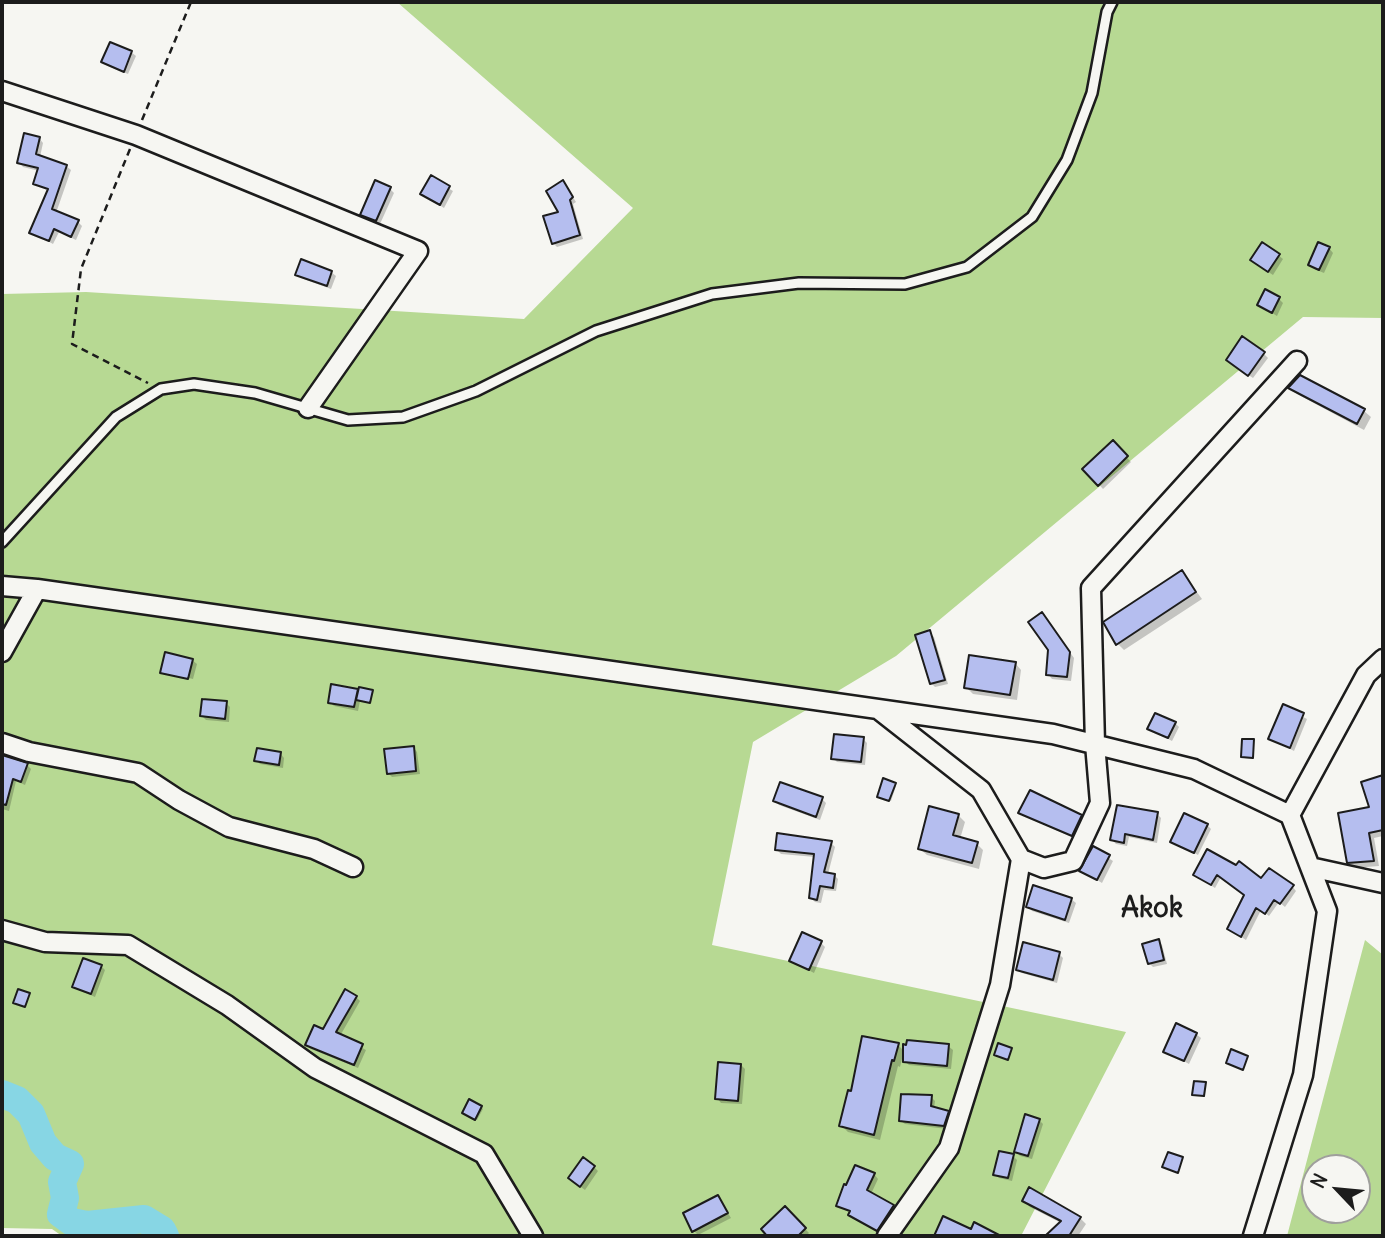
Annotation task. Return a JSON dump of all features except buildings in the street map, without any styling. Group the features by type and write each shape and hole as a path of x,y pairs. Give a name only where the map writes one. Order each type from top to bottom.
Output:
{"street":[{"path":"2,91 136,135 418,251 308,408"},
{"path":"877,709 981,790 1021,859 1044,868 1073,861 1100,803 1095,744 1091,588 1297,361"},
{"path":"2,586 1053,734 1194,769 1290,815 1327,911 1303,1075 1254,1236"},
{"path":"2,652 37,589"},
{"path":"1290,815 1366,675 1383,659"},
{"path":"2,743 29,752 138,773 229,828 314,849 354,867"},
{"path":"887,1236 949,1148 1000,985 1021,859"},
{"path":"1310,867 1383,883"},
{"path":"2,930 45,942 128,945 227,1005 315,1068 484,1154 533,1236"}],"lane":[{"path":"2,542 116,417 161,389 194,384 255,393 348,420 403,417 476,391 596,331 712,294 799,283 905,284 967,267 1032,217 1068,160 1092,93 1107,12 1112,2"}],"path":[{"path":"161,389 72,344 81,269 191,2"}],"green space":[{"path":"397,2 1383,2 1383,318 1303,317 896,656 753,742 712,945 1126,1032 1021,1236 62,1236 52,1229 2,1228 2,294 86,292 524,319 633,208"},
{"path":"1365,940 1383,955 1383,1236 1287,1236 1301,1183 1301,1224 1371,1224 1371,1154 1309,1154"}],"waterway":[{"path":"2,1094 17,1100 31,1114 43,1143 55,1157 70,1164 62,1182 65,1198 61,1214 72,1222 87,1225 144,1219 162,1230 165,1236"}],"district":[{"name":"Akok","path":"1152,909"}]}
